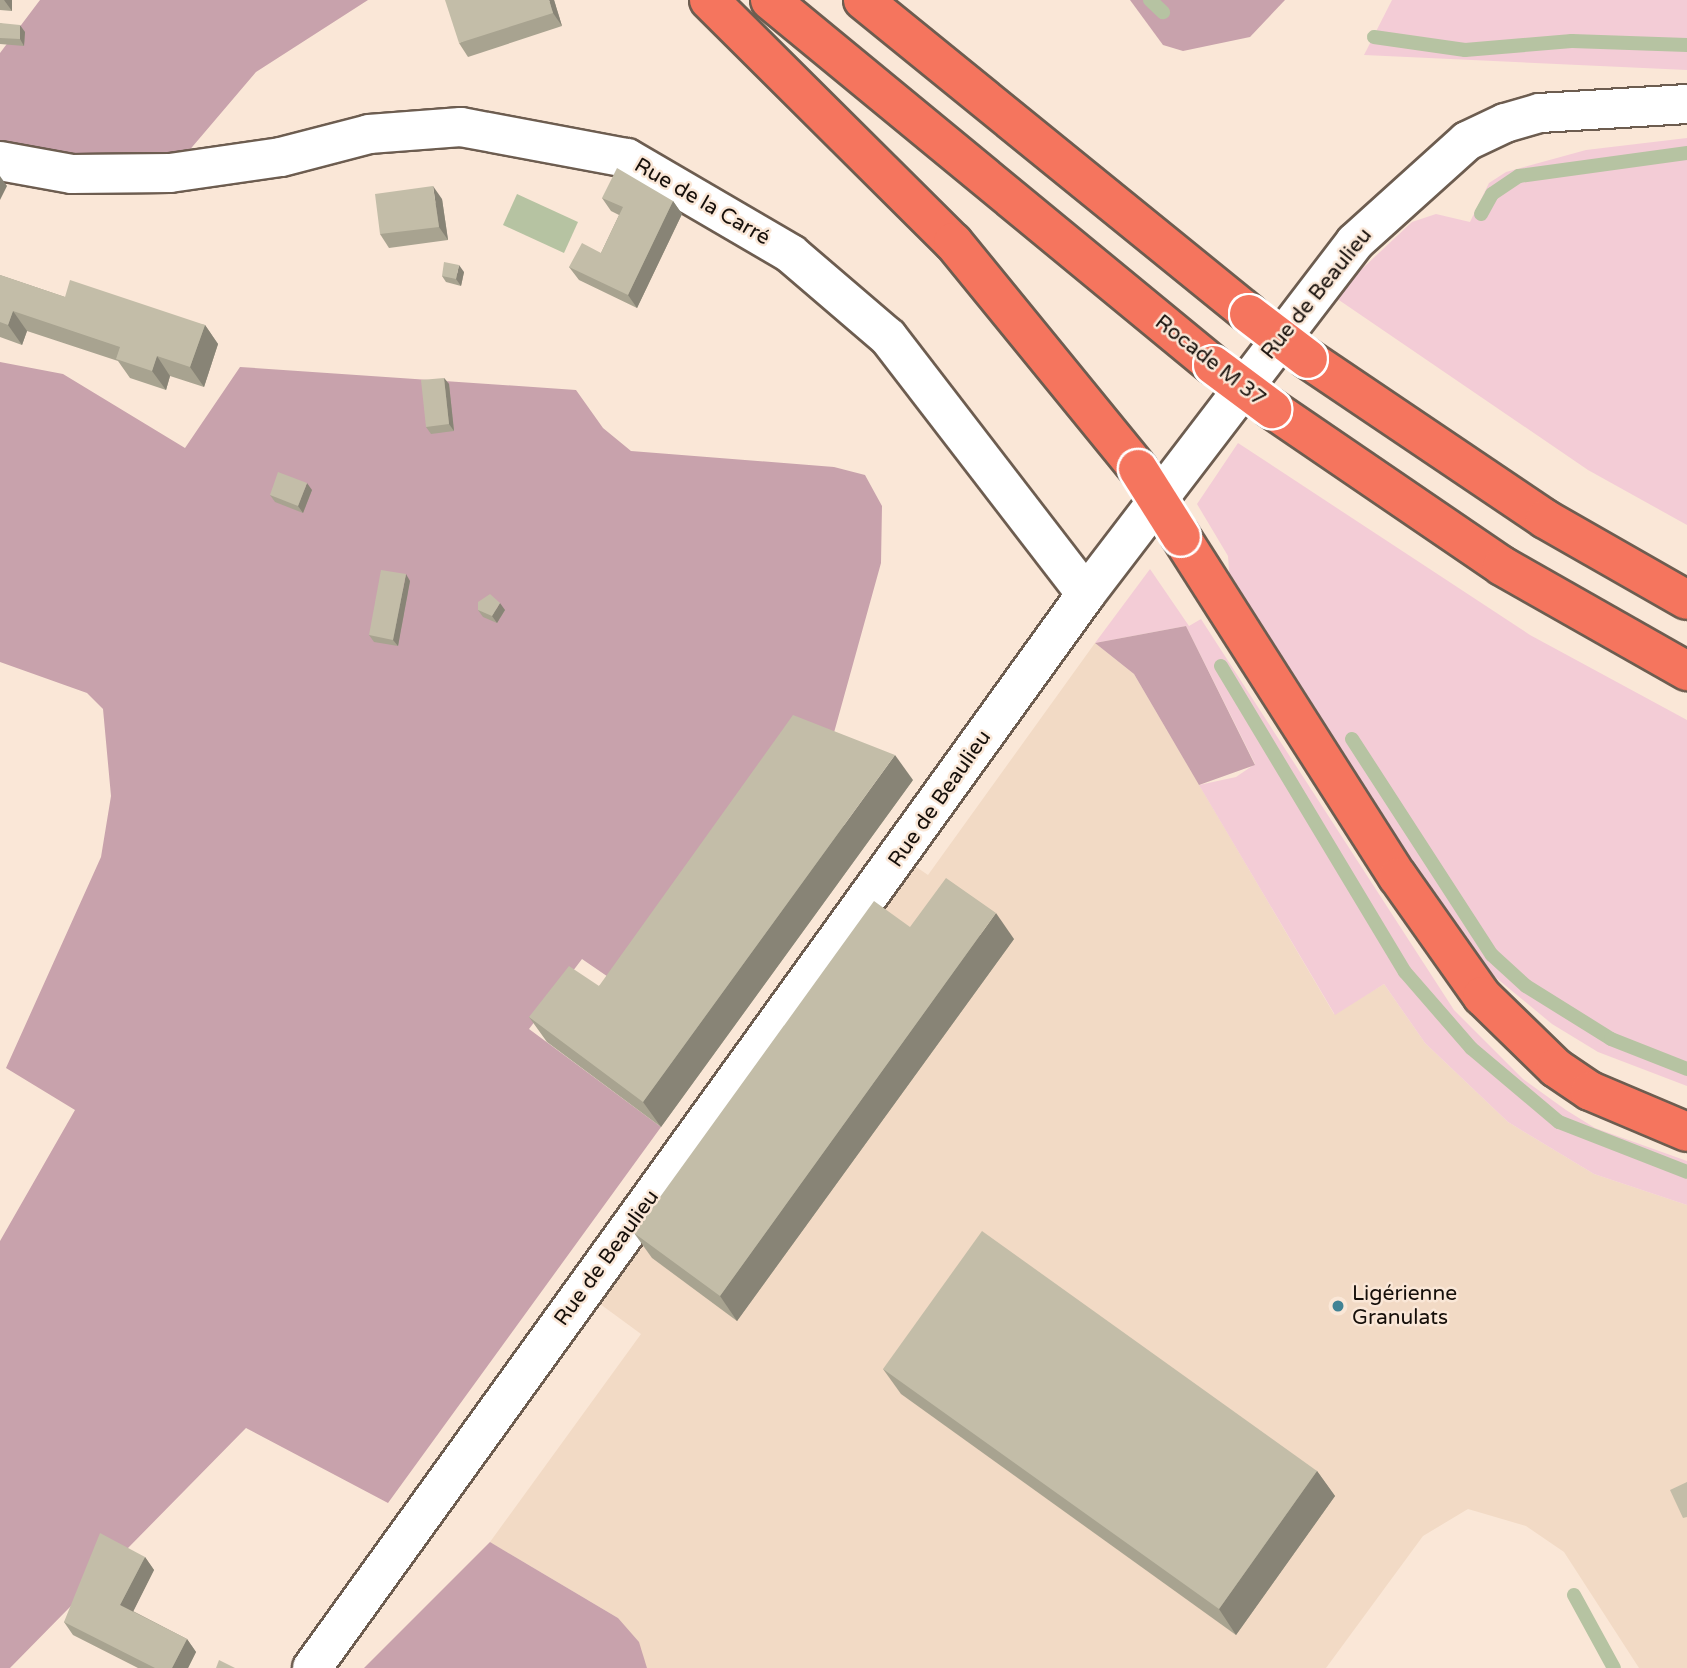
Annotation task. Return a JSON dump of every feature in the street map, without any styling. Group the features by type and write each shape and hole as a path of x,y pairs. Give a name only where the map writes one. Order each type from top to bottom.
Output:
{"highway":[{"path":"709,0 953,242 1138,469 1398,877 1482,996 1579,1083 1626,1110 1687,1132"},
{"name":"Rocade M 37","path":"770,0 1213,365 1272,409 1502,566 1687,671"},
{"path":"863,0 1308,359 1545,519 1687,600"}],"street":[{"name":"Rue de Beaulieu","path":"312,1668 1086,594 1355,242 1467,141 1540,113 1687,104"},
{"name":"Rue de la Carré","path":"0,161 72,174 170,173 281,157 369,134 461,127 626,158 791,254 888,337 1086,594"}],"shaded area":[{"path":"40,0 368,0 256,72 170,173 0,161 0,53"},
{"path":"1130,0 1285,0 1250,37 1183,51 1163,45"},
{"path":"1392,0 1687,0 1687,70 1364,55"},
{"path":"1687,138 1687,525 1588,470 1333,296 1412,222 1436,214 1470,222 1489,183 1506,172 1586,150"},
{"path":"517,194 578,222 564,253 503,225"},
{"path":"0,362 63,374 185,448 240,367 576,390 603,428 631,451 834,467 865,475 882,506 881,563 830,747 617,983 582,959 529,1029 661,1127 388,1503 246,1428 10,1668 0,1668 0,1241 75,1110 6,1068 101,857 111,796 103,709 87,693 0,662"},
{"path":"1238,443 1530,635 1687,720 1687,1086 1598,1052 1552,1024 1483,967 1439,910 1230,584 1228,556 1197,504"},
{"path":"1150,569 1189,626 1201,619 1454,1010 1523,1079 1566,1110 1595,1128 1687,1161 1687,1205 1594,1174 1508,1122 1425,1043 1384,984 1335,1015 1199,785 1236,777 1255,764 1186,626 1095,643"},
{"path":"1186,626 1255,765 1199,785 1134,674 1095,643"},
{"path":"1095,643 1134,674 1334,1014 1384,984 1425,1043 1508,1122 1594,1174 1687,1205 1687,1668 1639,1668 1564,1552 1526,1526 1468,1509 1423,1536 1326,1668 647,1668 618,1618 490,1542 641,1334 596,1301 912,864 928,875"},
{"path":"490,1542 618,1618 639,1642 647,1668 364,1668"}],"building":[{"path":"445,0 549,0 553,13 459,43"},
{"path":"0,23 20,25 20,39 0,38"},
{"path":"617,168 673,201 628,295 569,267 582,243 601,253 623,207 602,198"},
{"path":"433,186 439,227 380,234 375,194"},
{"path":"444,262 459,265 456,279 442,276"},
{"path":"0,275 65,297 70,280 205,325 190,367 157,356 152,371 116,359 120,347 13,311 8,325 0,322"},
{"path":"444,378 449,424 426,427 421,380"},
{"path":"278,472 307,483 298,506 270,495"},
{"path":"381,570 406,574 393,640 369,635"},
{"path":"490,594 500,603 492,616 478,610 478,602"},
{"path":"793,715 895,755 643,1102 529,1017 569,966 599,986"},
{"path":"946,878 996,913 720,1296 634,1233 874,901 910,927"},
{"path":"982,1231 1317,1471 1219,1609 883,1369"},
{"path":"1687,1482 1687,1517 1683,1518 1670,1490"},
{"path":"100,1533 145,1557 120,1605 187,1639 172,1668 155,1668 64,1622"},
{"path":"219,1660 235,1668 216,1668"}],"waterway":[{"path":"1150,0 1163,12"},
{"path":"1374,37 1465,50 1572,41 1687,45"},
{"path":"1481,214 1492,194 1519,176 1687,153"},
{"path":"1221,666 1405,972 1471,1048 1559,1122 1687,1172"},
{"path":"1352,739 1492,955 1526,986 1611,1039 1687,1069"},
{"path":"1574,1595 1614,1668"}],"place":[{"name":"Ligérienne Granulats","path":"1338,1306"}]}
